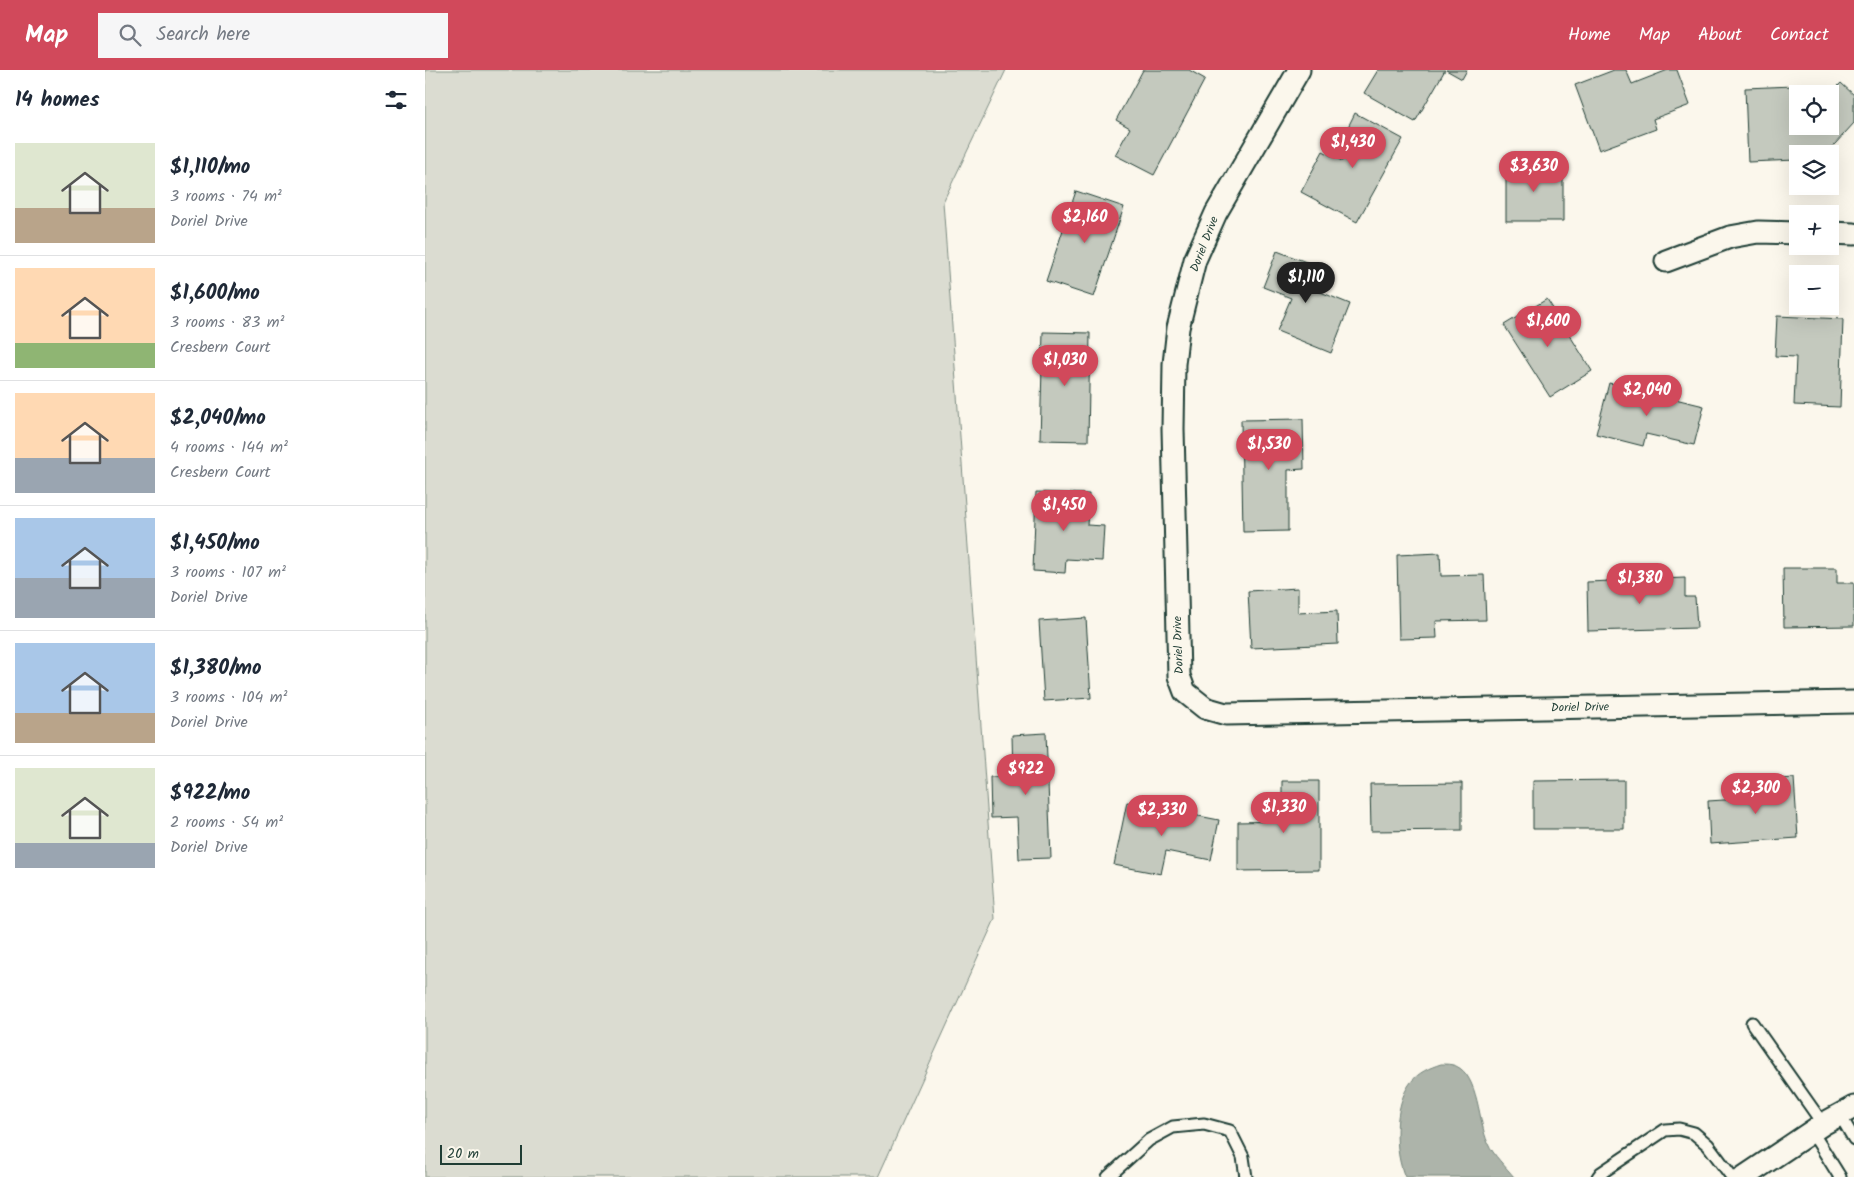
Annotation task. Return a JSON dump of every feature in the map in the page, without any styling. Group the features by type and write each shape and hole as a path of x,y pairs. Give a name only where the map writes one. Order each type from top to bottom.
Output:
{"street":[{"name":"Doriel Drive","path":"1299,70 1215,212 1195,260 1179,328 1174,364 1173,429 1179,676 1185,692 1205,708 1226,714 1854,702"},
{"path":"1666,262 1730,238 1758,232 1789,233"},
{"path":"1839,233 1854,234"},
{"path":"1744,1177 1832,1119"}],"lane":[{"path":"1752,1023 1832,1119 1854,1139"},
{"path":"1832,1119 1840,1177"},
{"path":"1108,1177 1149,1140 1173,1127 1204,1124 1230,1130 1243,1157 1245,1177"},
{"path":"1598,1177 1601,1173 1665,1130 1679,1129 1694,1133 1708,1145 1732,1177"}],"shaded area":[{"path":"425,70 1006,70 943,202 995,919 878,1177 425,1177"},
{"path":"1441,1064 1451,1064 1464,1071 1474,1089 1488,1143 1496,1156 1514,1177 1405,1177 1401,1167 1397,1142 1398,1116 1401,1103 1405,1092 1417,1076"}],"building":[{"path":"1143,70 1189,70 1205,79 1154,175 1115,155 1130,128 1116,120"},
{"path":"1378,70 1445,70 1415,122 1364,93"},
{"path":"1446,70 1467,70 1462,79"},
{"path":"1614,70 1626,70 1632,84 1668,70 1677,70 1690,105 1653,119 1656,129 1599,150 1575,85"},
{"path":"1841,83 1854,95 1854,123 1834,145 1789,145 1789,160 1748,162 1745,88 1789,86 1789,135 1839,135 1839,85"},
{"path":"1355,113 1403,139 1357,222 1301,192 1323,151 1342,161 1352,142 1343,137"},
{"path":"1506,164 1563,165 1563,221 1506,221"},
{"path":"1076,191 1124,207 1094,297 1046,281"},
{"path":"1277,251 1317,266 1308,287 1350,304 1331,353 1277,331 1291,298 1263,287"},
{"path":"1547,299 1592,371 1550,397 1504,325"},
{"path":"1777,316 1843,319 1840,407 1794,405 1796,357 1775,356"},
{"path":"1043,332 1090,333 1088,441 1040,440"},
{"path":"1609,383 1704,406 1694,445 1646,434 1643,446 1596,434"},
{"path":"1303,419 1304,469 1288,470 1288,531 1243,532 1241,420"},
{"path":"1036,492 1089,494 1087,525 1104,526 1102,561 1066,559 1065,573 1033,571"},
{"path":"1440,553 1441,576 1484,575 1486,620 1436,621 1437,638 1399,639 1397,555"},
{"path":"1783,568 1837,568 1837,583 1854,583 1854,626 1784,627"},
{"path":"1685,578 1685,597 1695,597 1697,628 1588,631 1587,582"},
{"path":"1298,588 1298,613 1337,611 1338,644 1251,648 1248,591"},
{"path":"1086,618 1091,698 1044,701 1039,621"},
{"path":"1046,733 1051,858 1019,859 1017,817 991,818 990,777 1013,776 1012,735"},
{"path":"1794,778 1798,838 1710,844 1708,801 1755,798 1753,781"},
{"path":"1624,780 1624,829 1533,829 1533,781"},
{"path":"1282,781 1319,781 1319,870 1238,871 1238,822 1282,821"},
{"path":"1462,783 1462,830 1371,831 1370,784"},
{"path":"1127,802 1219,820 1211,860 1166,851 1161,874 1114,865"}]}
